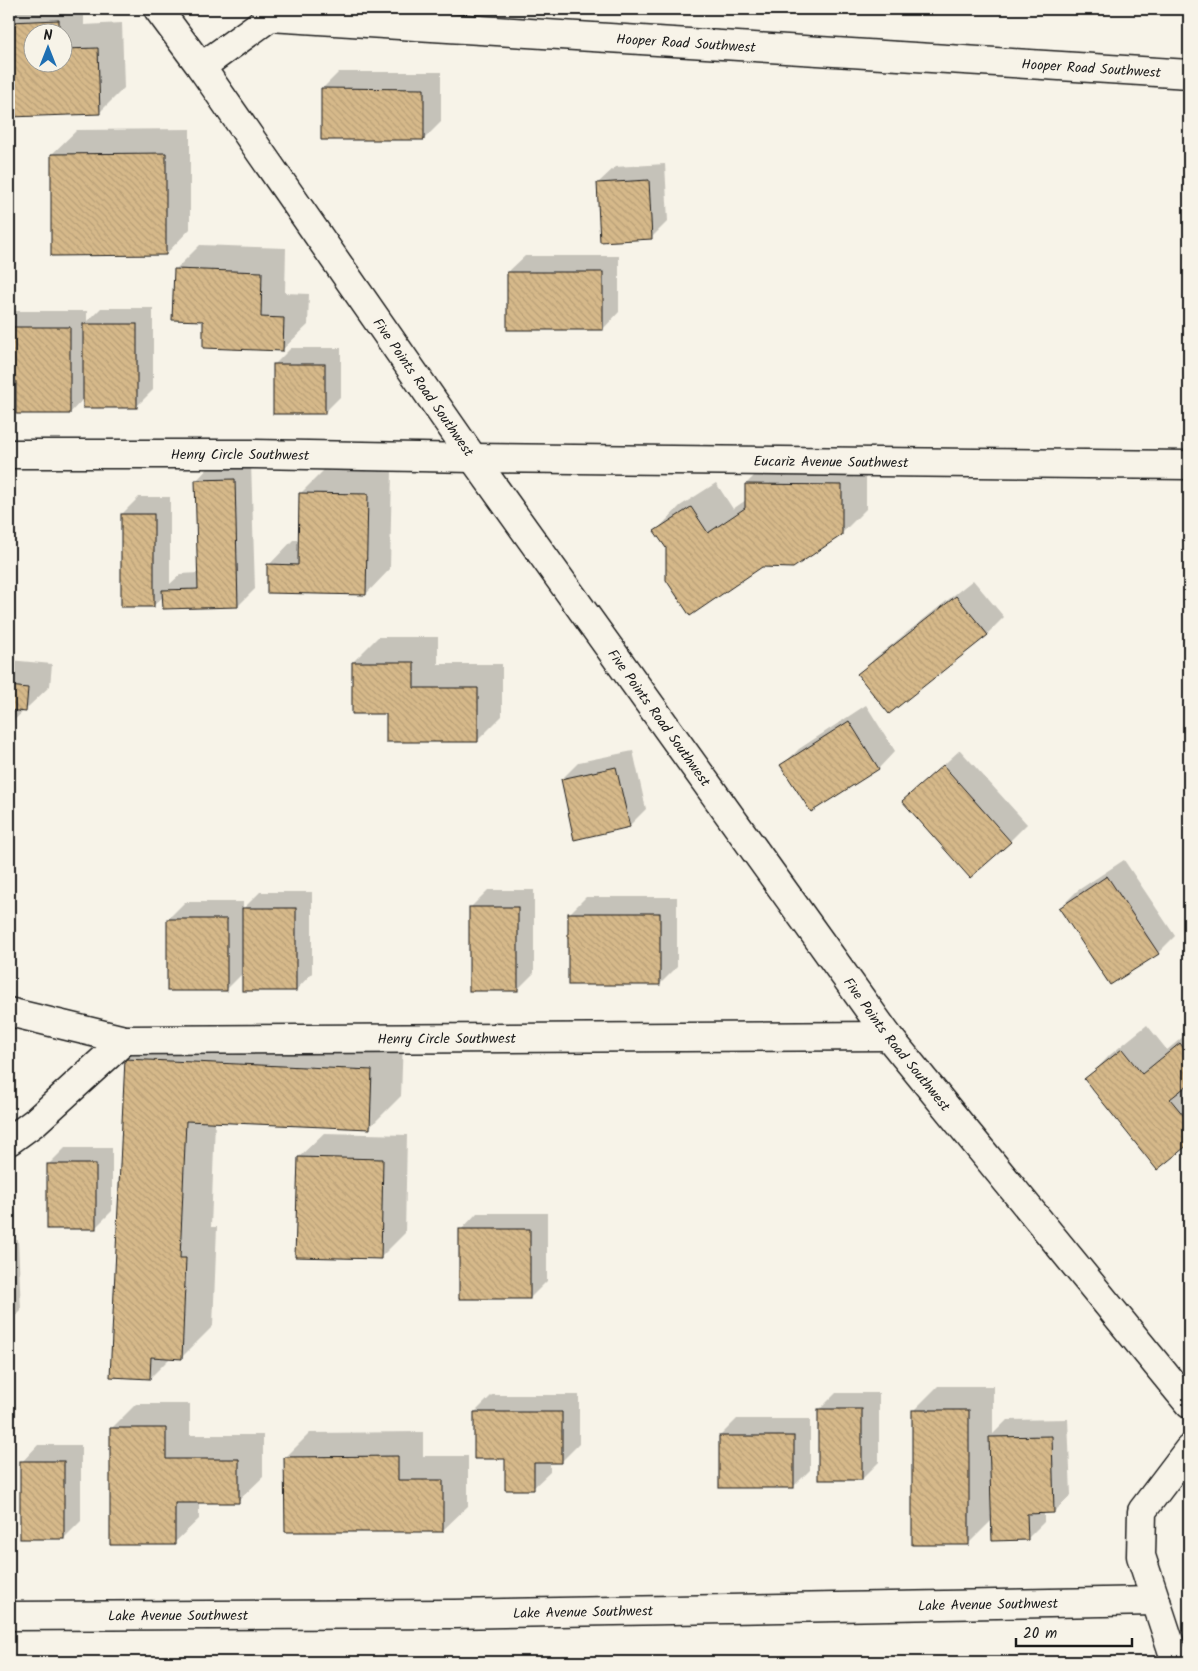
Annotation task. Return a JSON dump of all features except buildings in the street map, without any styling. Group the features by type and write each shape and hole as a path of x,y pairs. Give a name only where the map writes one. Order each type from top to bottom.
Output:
{"street":[{"name":"Five Points Road Southwest","path":"158,9 201,67 473,458 888,1036 1189,1404"},
{"name":"Hooper Road Southwest","path":"201,67 270,16 1189,74"},
{"name":"Henry Circle Southwest","path":"9,454 252,454 473,458"},
{"name":"Eucariz Avenue Southwest","path":"473,458 1189,465"},
{"name":"Henry Circle Southwest","path":"9,1012 125,1040 888,1036"},
{"path":"9,1141 35,1122 125,1040"},
{"path":"1176,1662 1141,1556 1142,1511 1189,1449"},
{"name":"Lake Avenue Southwest","path":"9,1616 464,1613 1156,1601"}]}
